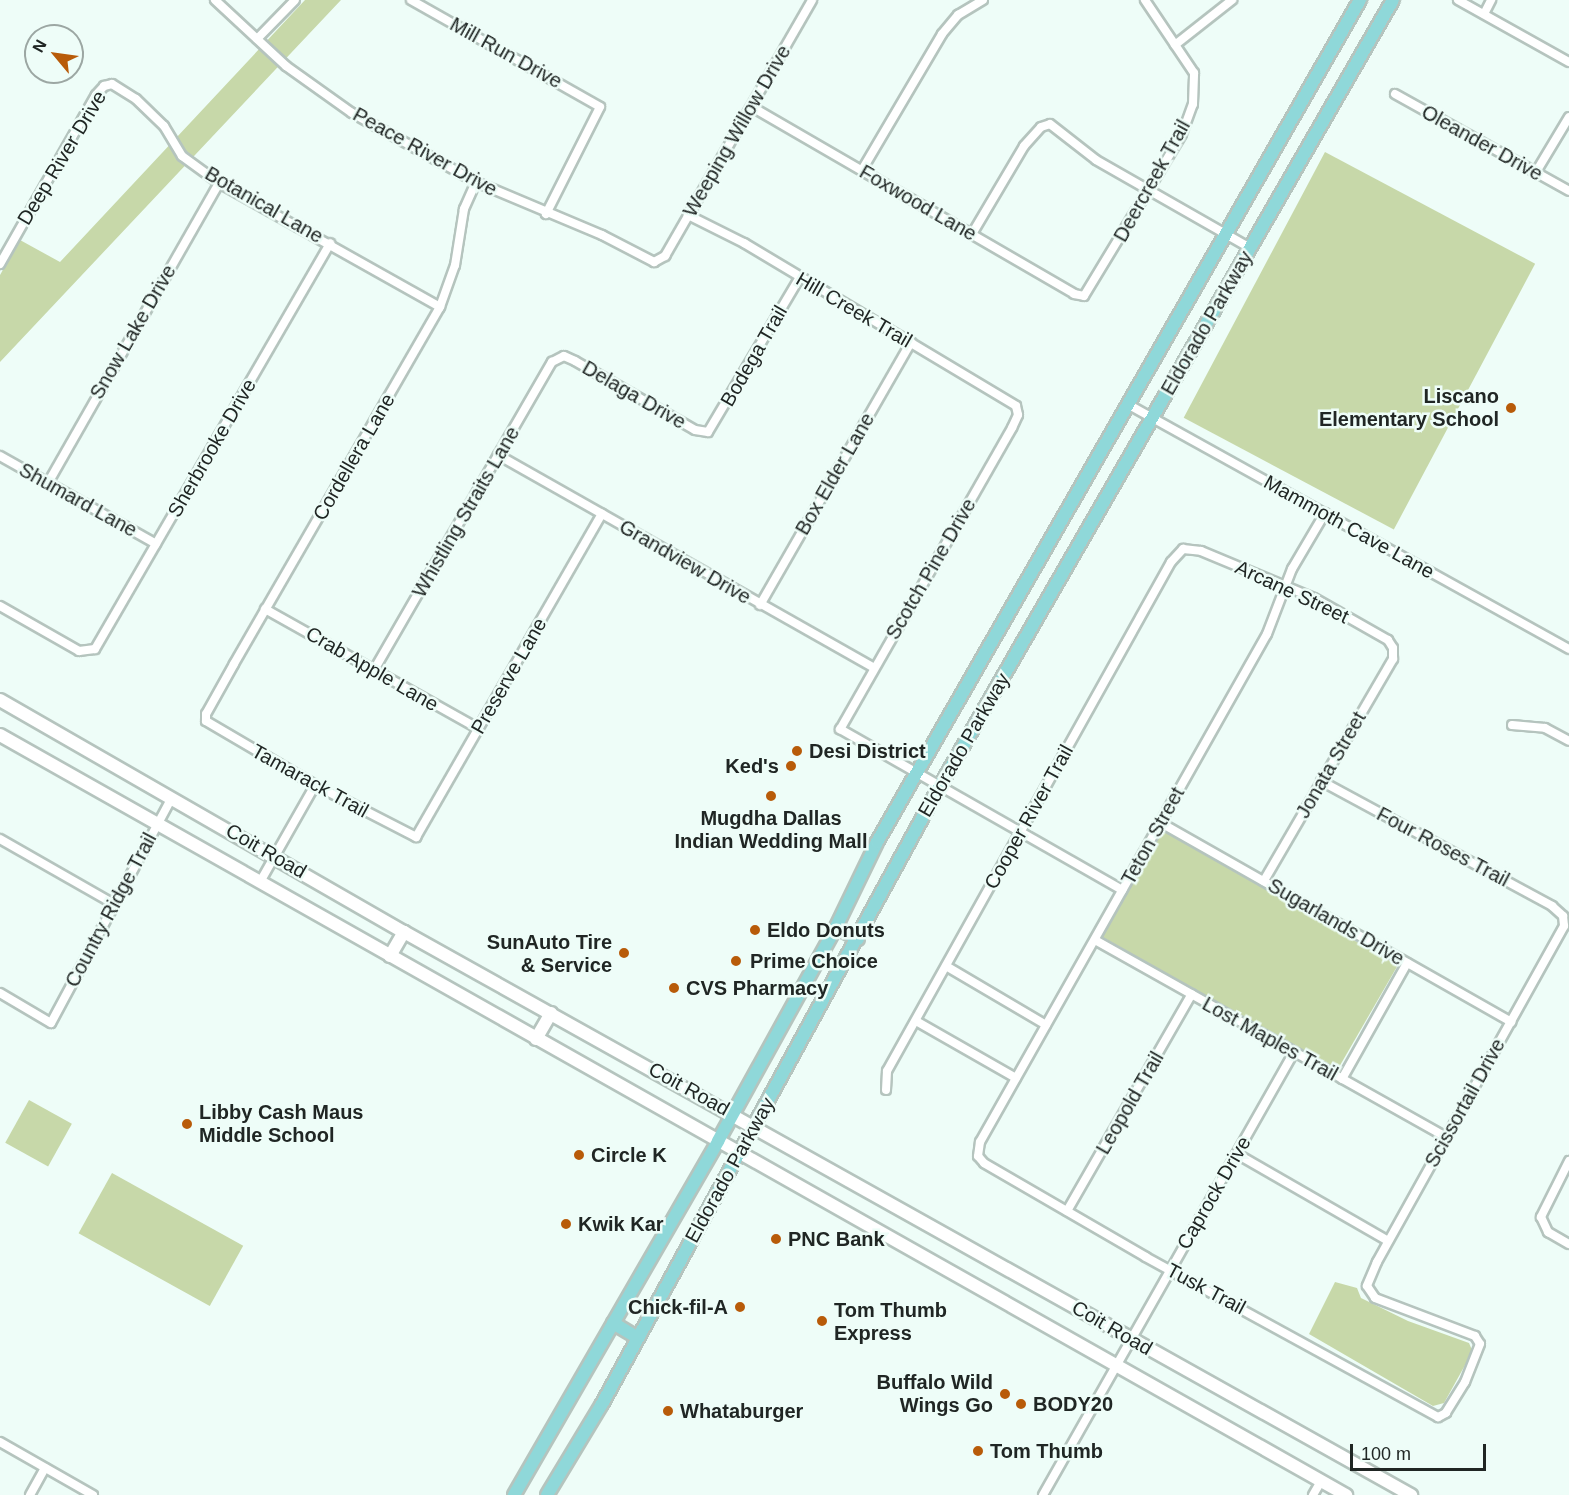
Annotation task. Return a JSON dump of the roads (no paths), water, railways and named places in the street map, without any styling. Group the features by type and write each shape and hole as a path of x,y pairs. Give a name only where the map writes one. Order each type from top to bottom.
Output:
{"main road":[{"name":"Eldorado Parkway","path":"514,1495 718,1142 836,927 917,771 1360,0"},
{"name":"Eldorado Parkway","path":"547,1495 638,1338 756,1126 941,786 1393,0"},
{"name":"Coit Road","path":"0,700 275,855 404,932 756,1126 1411,1495"},
{"name":"Coit Road","path":"0,735 1346,1495"},
{"path":"836,927 858,939"},
{"path":"390,956 404,932"},
{"path":"536,1039 551,1013"},
{"path":"613,1323 638,1338"}],"street":[{"name":"Peace River Drive","path":"215,0 318,91 476,182 546,214 603,235 648,260 660,260"},
{"path":"257,39 295,0"},
{"name":"Mill Run Drive","path":"411,0 600,107 546,214"},
{"name":"Weeping Willow Drive","path":"660,260 752,107 812,0"},
{"path":"862,171 942,33 958,15 983,0"},
{"name":"Deercreek Trail","path":"1084,296 1182,134 1193,104 1194,73 1145,0"},
{"path":"1175,45 1232,0"},
{"path":"1458,0 1569,62"},
{"path":"1484,14 1491,0"},
{"name":"Botanical Lane","path":"106,84 136,99 164,126 182,156 219,183 330,243 440,308"},
{"name":"Deep River Drive","path":"0,264 96,95 106,84"},
{"name":"Oleander Drive","path":"1395,94 1569,192"},
{"name":"Foxwood Lane","path":"752,107 1074,294 1084,296"},
{"path":"1536,172 1569,117"},
{"path":"972,234 1024,146 1047,124 1096,159 1250,248"},
{"name":"Cordellera Lane","path":"207,721 207,713 265,609 440,308 455,265 464,209 476,182"},
{"name":"Snow Lake Drive","path":"48,483 219,183"},
{"name":"Hill Creek Trail","path":"688,215 744,243 799,279 911,342 1017,409"},
{"name":"Sherbrooke Drive","path":"0,606 79,651 92,651 330,243"},
{"name":"Bodega Trail","path":"708,432 799,279"},
{"name":"Box Elder Lane","path":"759,605 911,342"},
{"name":"Delaga Drive","path":"561,357 575,361 695,430 708,432"},
{"name":"Whistling Straits Lane","path":"374,670 552,362 561,357"},
{"name":"Mammoth Cave Lane","path":"1129,405 1153,416 1569,649"},
{"name":"Scotch Pine Drive","path":"917,771 840,729 1012,428 1017,409"},
{"name":"Grandview Drive","path":"498,455 759,605 874,668"},
{"name":"Shumard Lane","path":"0,456 156,544"},
{"name":"Teton Street","path":"978,1156 980,1142 1267,633 1286,586 1325,513"},
{"name":"Preserve Lane","path":"416,837 602,514"},
{"name":"Arcane Street","path":"1183,549 1201,551 1286,586 1345,615 1388,640 1393,648"},
{"name":"Cooper River Trail","path":"886,1090 887,1071 1172,562 1183,549"},
{"name":"Crab Apple Lane","path":"265,609 479,729"},
{"name":"Jonata Street","path":"1264,881 1393,659 1393,648"},
{"name":"Tamarack Trail","path":"207,721 315,784 416,837"},
{"path":"1512,725 1545,728 1569,741"},
{"path":"917,771 1122,890"},
{"name":"Four Roses Trail","path":"1321,781 1552,906 1563,916"},
{"path":"260,882 315,784"},
{"name":"Country Ridge Trail","path":"0,993 51,1023 172,797"},
{"name":"Sugarlands Drive","path":"1161,822 1511,1022"},
{"path":"0,839 114,904"},
{"name":"Scissortail Drive","path":"1480,1344 1475,1336 1390,1305 1368,1292 1388,1241 1564,926 1563,916"},
{"name":"Lost Maples Trail","path":"1095,940 1446,1137"},
{"path":"1342,1079 1407,963"},
{"path":"946,966 1046,1025"},
{"name":"Leopold Trail","path":"1067,1211 1192,994"},
{"path":"916,1021 1016,1078"},
{"name":"Caprock Drive","path":"1042,1495 1294,1052"},
{"path":"1237,1154 1388,1241"},
{"name":"Tusk Trail","path":"978,1156 984,1163 1170,1270 1438,1417 1446,1413 1465,1382 1480,1344"},
{"path":"1569,1161 1543,1207 1541,1220 1548,1232 1569,1244"},
{"path":"0,1442 93,1495"},
{"path":"30,1495 45,1468"},
{"path":"1313,1495 1321,1481"}],"place":[{"name":"Liscano Elementary School","path":"1511,408"},
{"name":"Desi District","path":"797,751"},
{"name":"Ked's","path":"791,766"},
{"name":"Mugdha Dallas Indian Wedding Mall","path":"771,796"},
{"name":"Eldo Donuts","path":"755,930"},
{"name":"SunAuto Tire & Service","path":"624,953"},
{"name":"Prime Choice","path":"736,961"},
{"name":"CVS Pharmacy","path":"674,988"},
{"name":"Libby Cash Maus Middle School","path":"187,1124"},
{"name":"Circle K","path":"579,1155"},
{"name":"Kwik Kar","path":"566,1224"},
{"name":"PNC Bank","path":"776,1239"},
{"name":"Chick-fil-A","path":"740,1307"},
{"name":"Tom Thumb Express","path":"822,1321"},
{"name":"Buffalo Wild Wings Go","path":"1005,1394"},
{"name":"BODY20","path":"1021,1404"},
{"name":"Whataburger","path":"668,1411"},
{"name":"Tom Thumb","path":"978,1451"}]}
